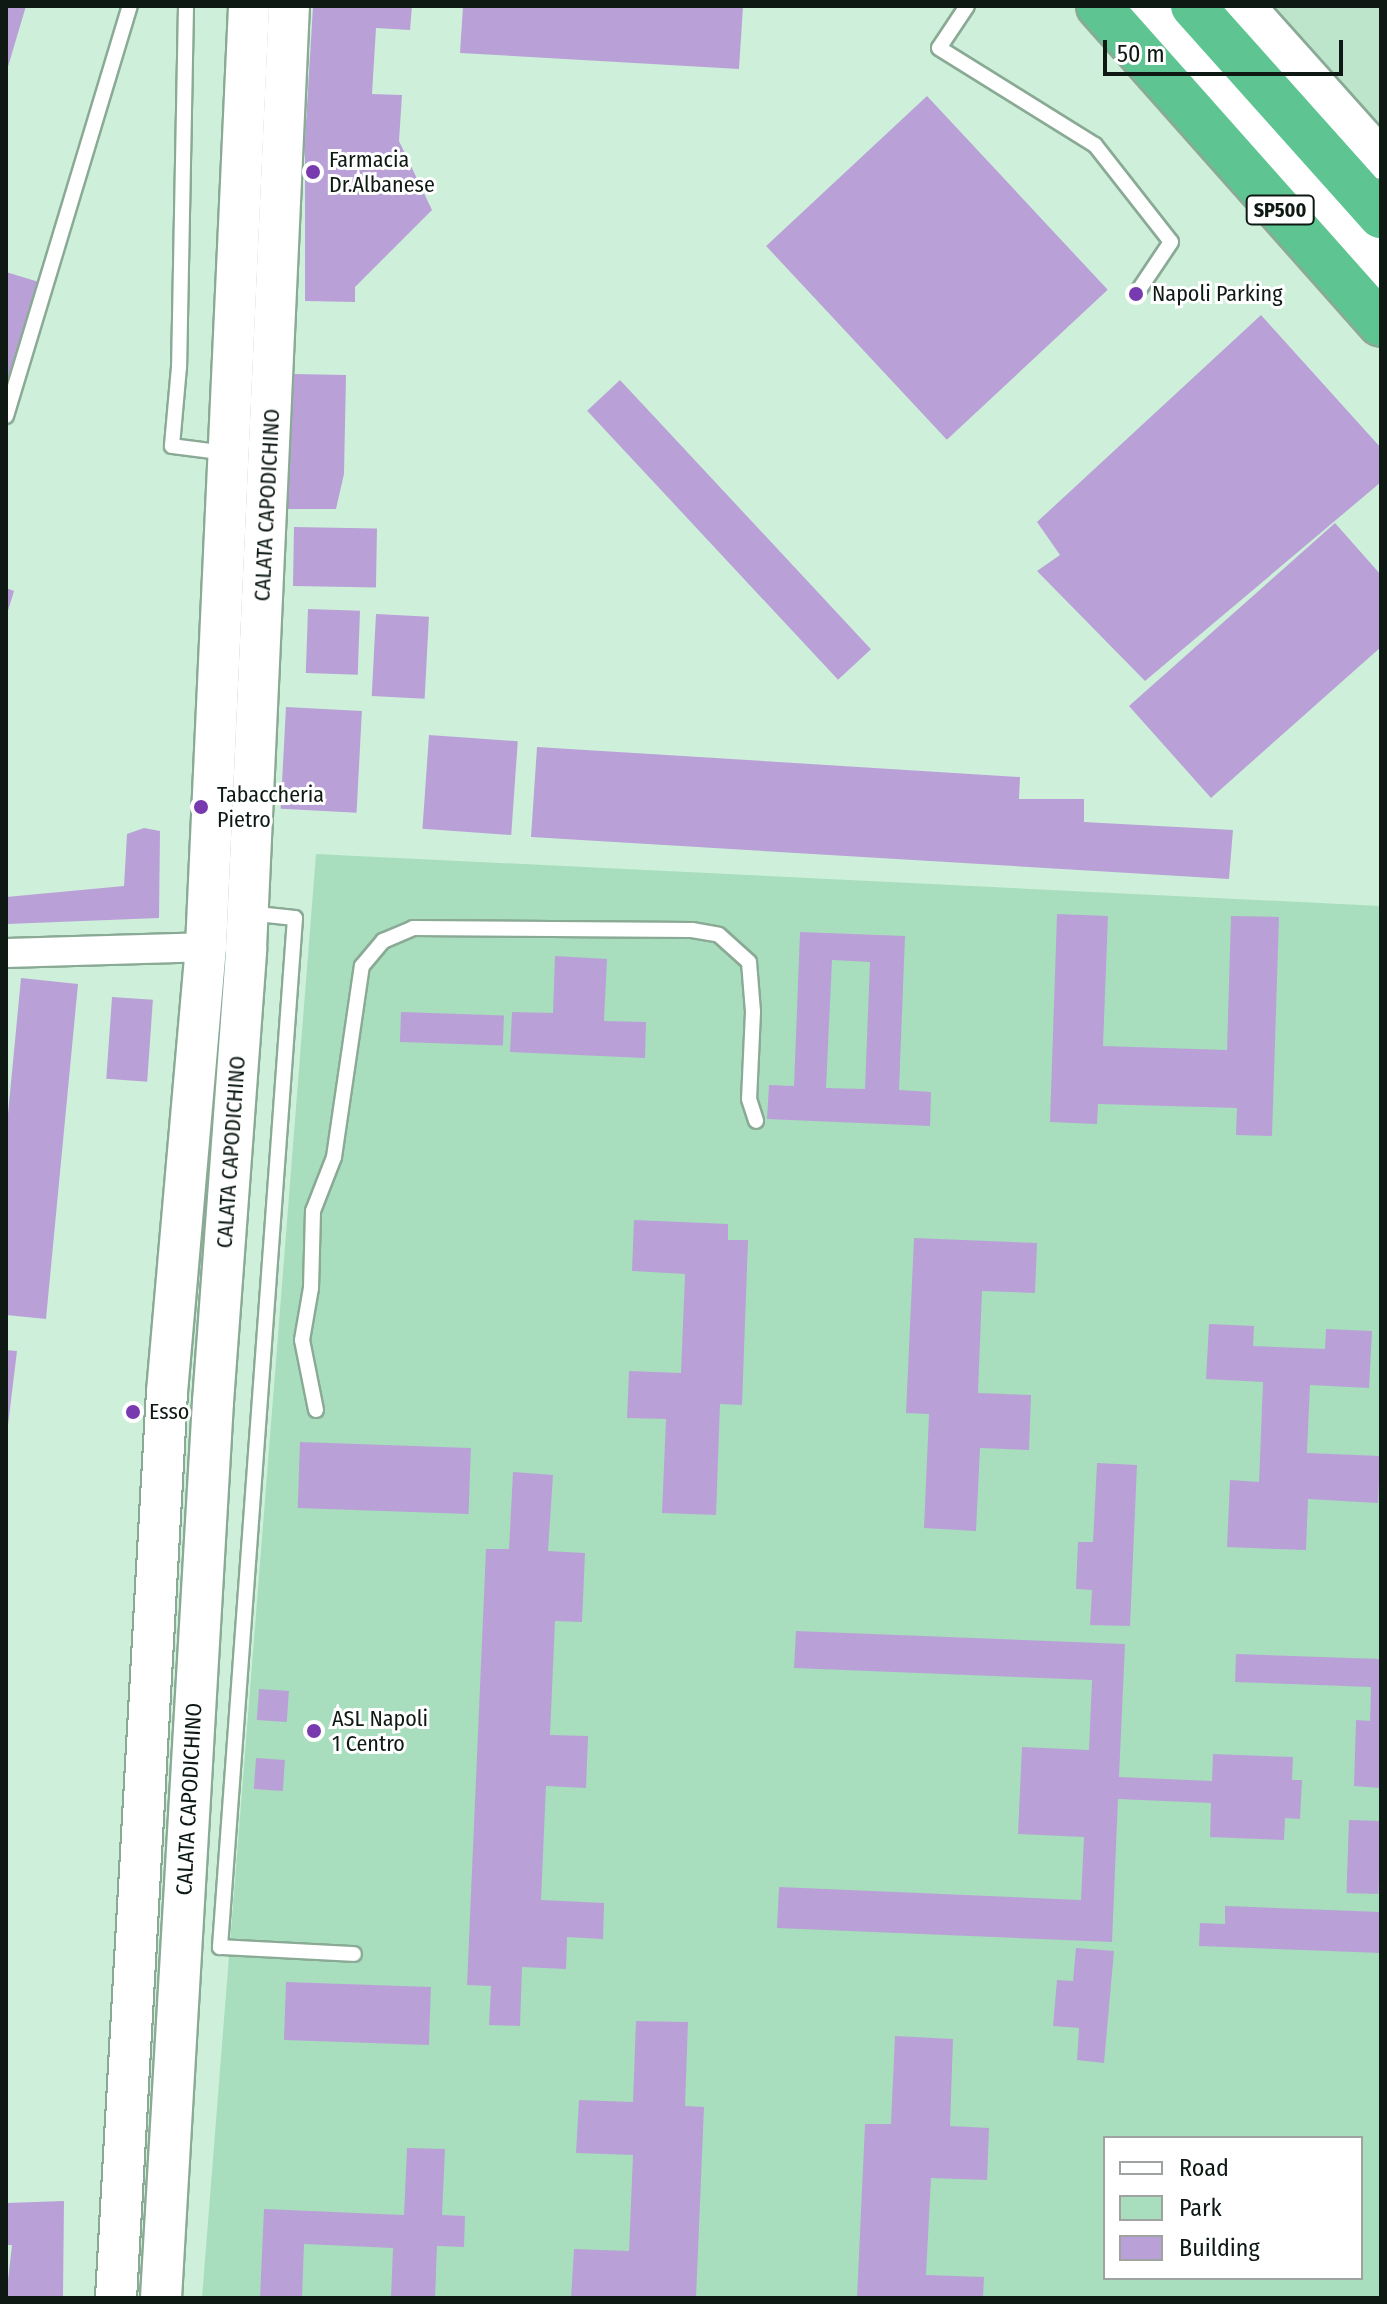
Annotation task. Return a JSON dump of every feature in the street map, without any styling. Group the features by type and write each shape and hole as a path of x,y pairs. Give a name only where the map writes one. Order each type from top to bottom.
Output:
{"highway":[{"name":"SP500","path":"1099,6 1381,324"},
{"path":"1193,6 1381,216"}],"main road":[{"name":"CALATA CAPODICHINO","path":"116,2298 167,1392 206,947 249,6"},
{"name":"CALATA CAPODICHINO","path":"161,2298 210,1449 247,930 289,6"},
{"path":"1146,6 1381,268"},
{"path":"1244,6 1381,159"},
{"path":"206,947 247,930"}],"street":[{"path":"6,953 206,947"}],"lane":[{"path":"6,416 130,6"},
{"path":"186,6 179,367 172,446 228,453"},
{"path":"967,6 939,48 1095,145 1171,242 1136,294"},
{"path":"247,930 295,918 220,1947 354,1954"},
{"path":"316,1410 302,1340 311,1288 313,1211 334,1157 362,966 383,941 413,928 692,930 719,935 749,962 753,1012 749,1099 756,1121"}],"shaded area":[{"path":"1273,6 1381,6 1381,128 1282,19"}],"green space":[{"path":"316,854 1381,906 1381,2298 202,2298"}],"building":[{"path":"6,6 26,6 7,70 6,70"},
{"path":"313,6 412,6 410,30 376,28 372,94 402,95 399,141 432,210 355,287 355,302 305,301 305,139"},
{"path":"463,6 743,6 739,69 460,53"},
{"path":"927,96 1108,290 947,440 766,246"},
{"path":"6,272 39,282 7,393 6,393"},
{"path":"1261,315 1381,448 1381,482 1145,681 1037,571 1060,555 1037,522"},
{"path":"294,374 346,375 344,474 336,509 287,509"},
{"path":"620,380 871,649 838,680 587,411"},
{"path":"1335,523 1381,575 1381,647 1211,798 1129,706"},
{"path":"294,527 377,528 376,587 293,586"},
{"path":"6,588 14,591 7,614 6,614"},
{"path":"308,609 360,611 358,675 306,673"},
{"path":"376,614 429,617 425,699 372,696"},
{"path":"286,707 362,711 357,813 281,809"},
{"path":"429,735 518,741 511,835 422,829"},
{"path":"537,747 1020,777 1019,799 1084,799 1084,822 1233,830 1229,879 531,837"},
{"path":"144,828 160,831 159,918 7,924 6,897 124,886 127,834"},
{"path":"1057,914 1108,916 1103,1046 1227,1050 1231,916 1279,917 1272,1136 1236,1135 1237,1108 1098,1104 1097,1124 1050,1122"},
{"path":"800,932 905,936 899,1090 931,1092 930,1126 767,1119 769,1085 794,1086","holes":["832,960 870,962 865,1089 826,1088"]},
{"path":"555,956 607,959 604,1021 646,1022 645,1058 510,1052 512,1012 553,1013"},
{"path":"21,978 78,984 46,1319 6,1315 6,1135"},
{"path":"112,997 153,1000 147,1082 106,1079"},
{"path":"401,1012 504,1016 503,1046 400,1042"},
{"path":"634,1220 728,1224 728,1240 748,1240 742,1405 720,1404 716,1515 662,1513 666,1419 627,1418 629,1371 681,1373 685,1274 632,1271"},
{"path":"914,1238 1037,1243 1035,1293 982,1291 978,1393 1031,1395 1029,1450 980,1448 976,1531 924,1528 929,1414 906,1413"},
{"path":"1209,1324 1254,1326 1253,1346 1325,1349 1326,1329 1372,1331 1369,1388 1310,1385 1307,1453 1380,1456 1378,1503 1308,1499 1306,1550 1227,1547 1230,1480 1259,1482 1263,1382 1206,1379"},
{"path":"6,1350 17,1351 8,1425 6,1425"},
{"path":"300,1442 471,1448 469,1514 298,1508"},
{"path":"1097,1463 1137,1465 1130,1626 1090,1625 1092,1590 1076,1589 1078,1542 1093,1542"},
{"path":"513,1472 553,1475 548,1551 585,1553 582,1622 555,1621 550,1735 588,1736 586,1788 546,1786 541,1900 604,1903 603,1939 567,1937 566,1969 522,1967 520,2026 489,2025 491,1986 467,1985 486,1549 509,1549"},
{"path":"796,1631 1125,1644 1119,1777 1212,1781 1213,1754 1293,1757 1292,1780 1302,1780 1300,1819 1285,1818 1284,1840 1210,1837 1211,1803 1118,1799 1112,1942 777,1928 779,1887 1081,1900 1084,1837 1018,1834 1022,1747 1089,1750 1092,1680 794,1668"},
{"path":"1236,1654 1381,1659 1381,1788 1354,1786 1356,1720 1370,1721 1371,1687 1235,1682"},
{"path":"259,1689 289,1691 287,1722 257,1720"},
{"path":"256,1758 285,1760 283,1791 254,1789"},
{"path":"1349,1820 1381,1821 1378,1894 1346,1893"},
{"path":"1225,1906 1381,1912 1381,1953 1199,1946 1200,1923 1225,1924"},
{"path":"1076,1948 1114,1951 1104,2063 1077,2060 1079,2028 1053,2026 1057,1980 1073,1981"},
{"path":"286,1982 431,1987 429,2045 284,2040"},
{"path":"636,2021 688,2022 685,2106 704,2107 696,2298 571,2298 574,2249 629,2251 633,2155 576,2153 579,2100 633,2102"},
{"path":"895,2036 953,2039 950,2126 989,2128 987,2180 931,2178 926,2275 984,2277 983,2298 857,2298 865,2124 891,2124"},
{"path":"407,2148 445,2149 442,2215 465,2216 464,2247 437,2246 435,2298 391,2298 393,2248 304,2244 302,2298 260,2298 264,2209 404,2215"},
{"path":"64,2201 63,2298 6,2298 12,2245 6,2245 6,2203"}],"place":[{"name":"Farmacia Dr.Albanese","path":"313,172"},
{"name":"Napoli Parking","path":"1136,294"},
{"name":"Tabaccheria Pietro","path":"201,807"},
{"name":"Esso","path":"133,1412"},
{"name":"ASL Napoli 1 Centro","path":"314,1731"}]}
